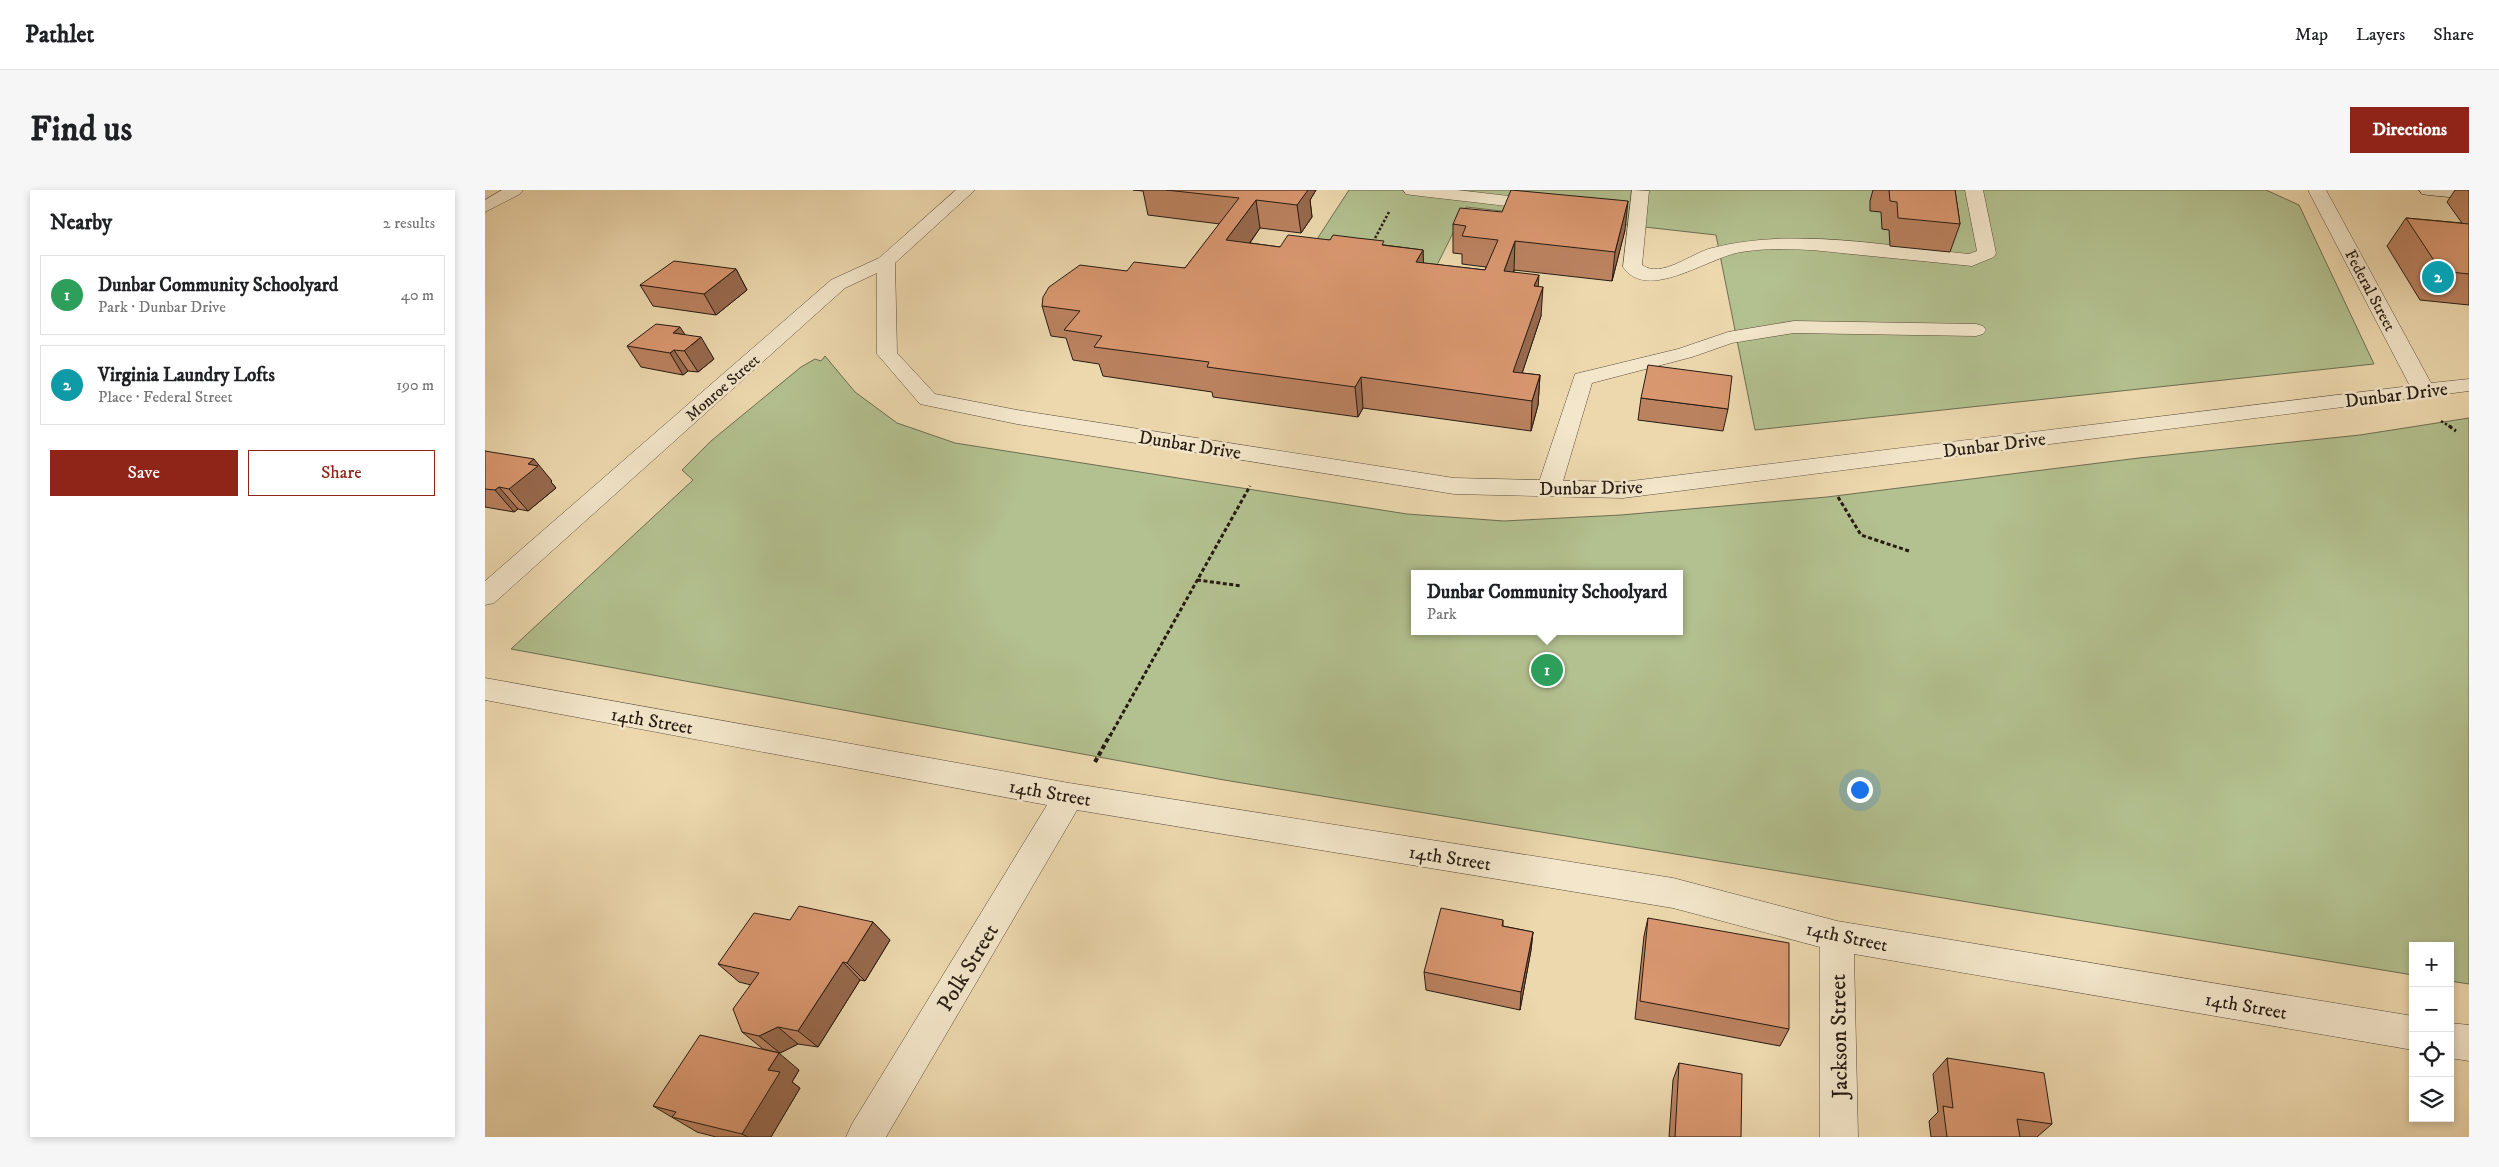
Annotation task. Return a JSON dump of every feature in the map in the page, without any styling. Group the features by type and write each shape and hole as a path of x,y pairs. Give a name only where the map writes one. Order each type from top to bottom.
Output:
{"street":[{"path":"485,207 514,190"},
{"name":"Monroe Street","path":"485,596 838,284 886,262 966,190"},
{"path":"1412,190 1559,207"},
{"path":"1640,191 1632,267 1642,274 1656,276 1671,272 1711,254 1751,246 1796,243 1972,260 1987,253 1974,190"},
{"name":"Federal Street","path":"2317,190 2424,391"},
{"path":"2427,190 2469,194"},
{"path":"1617,213 1636,215"},
{"name":"Dunbar Drive","path":"886,262 887,354 928,399 1017,417 1455,486 1623,490 2469,385"},
{"path":"1549,488 1583,379 1685,353 1728,338 1794,327 1976,330"},
{"name":"14th Street","path":"485,690 1069,796 1673,893 1837,936 2409,1032"},
{"name":"Polk Street","path":"865,1137 1069,796"},
{"name":"Jackson Street","path":"1837,936 1839,1137"},
{"path":"2454,1041 2469,1043"}],"path":[{"path":"1368,250 1389,213"},
{"path":"2437,418 2456,431"},
{"path":"1090,770 1254,479"},
{"path":"1835,491 1861,535 1909,551"},
{"path":"1197,580 1242,586"}],"green space":[{"path":"1349,190 2266,190 2299,205 2374,364 1755,430 1716,235 1466,207 1433,273 1306,256"},
{"path":"825,356 855,392 897,423 955,443 1407,514 1504,521 1621,515 1827,497 2139,458 2360,435 2469,418 2469,984 2454,982 2454,942 2409,942 2409,974 1224,780 511,649 693,480 682,470 711,441 801,367 815,359 821,361"}],"building":[{"path":"1166,190 1308,190 1297,205 1256,200 1226,240 1280,247 1288,235 1330,240 1333,235 1384,241 1382,245 1423,250 1416,262 1485,270 1498,240 1462,236 1466,226 1453,224 1460,208 1502,212 1511,190 1628,201 1615,252 1515,241 1504,271 1539,275 1534,286 1543,287 1513,372 1540,375 1532,401 1361,377 1355,387 1207,367 1209,362 1094,347 1102,336 1064,330 1080,311 1042,306 1043,297 1049,287 1080,265 1127,271 1134,262 1185,268 1239,198"},
{"path":"1889,190 1955,190 1960,224 1898,218 1897,202 1890,201"},
{"path":"2406,218 2469,224 2469,274 2441,271"},
{"path":"674,261 736,269 704,294 640,285"},
{"path":"656,324 680,327 673,333 701,337 684,351 674,350 670,353 627,346"},
{"path":"1648,365 1732,376 1728,409 1641,398"},
{"path":"485,451 534,459 528,464 538,466 509,489 499,487 495,490 485,489"},
{"path":"799,906 873,922 847,963 843,962 798,1031 778,1027 759,1036 742,1032 733,1009 759,973 718,964 754,913 790,920"},
{"path":"1441,908 1503,920 1502,926 1533,932 1521,992 1424,972"},
{"path":"1648,918 1789,943 1789,1029 1640,1001"},
{"path":"700,1035 779,1053 768,1070 780,1072 742,1134 672,1117 676,1112 653,1106"},
{"path":"1947,1058 2044,1073 2052,1124 2017,1119 2020,1137 1947,1137 1943,1106 1953,1108"},
{"path":"1679,1063 1742,1074 1741,1137 1675,1137"}],"place":[{"name":"Virginia Laundry Lofts","path":"2438,277"},
{"name":"Dunbar Community Schoolyard","path":"1547,670"}]}
